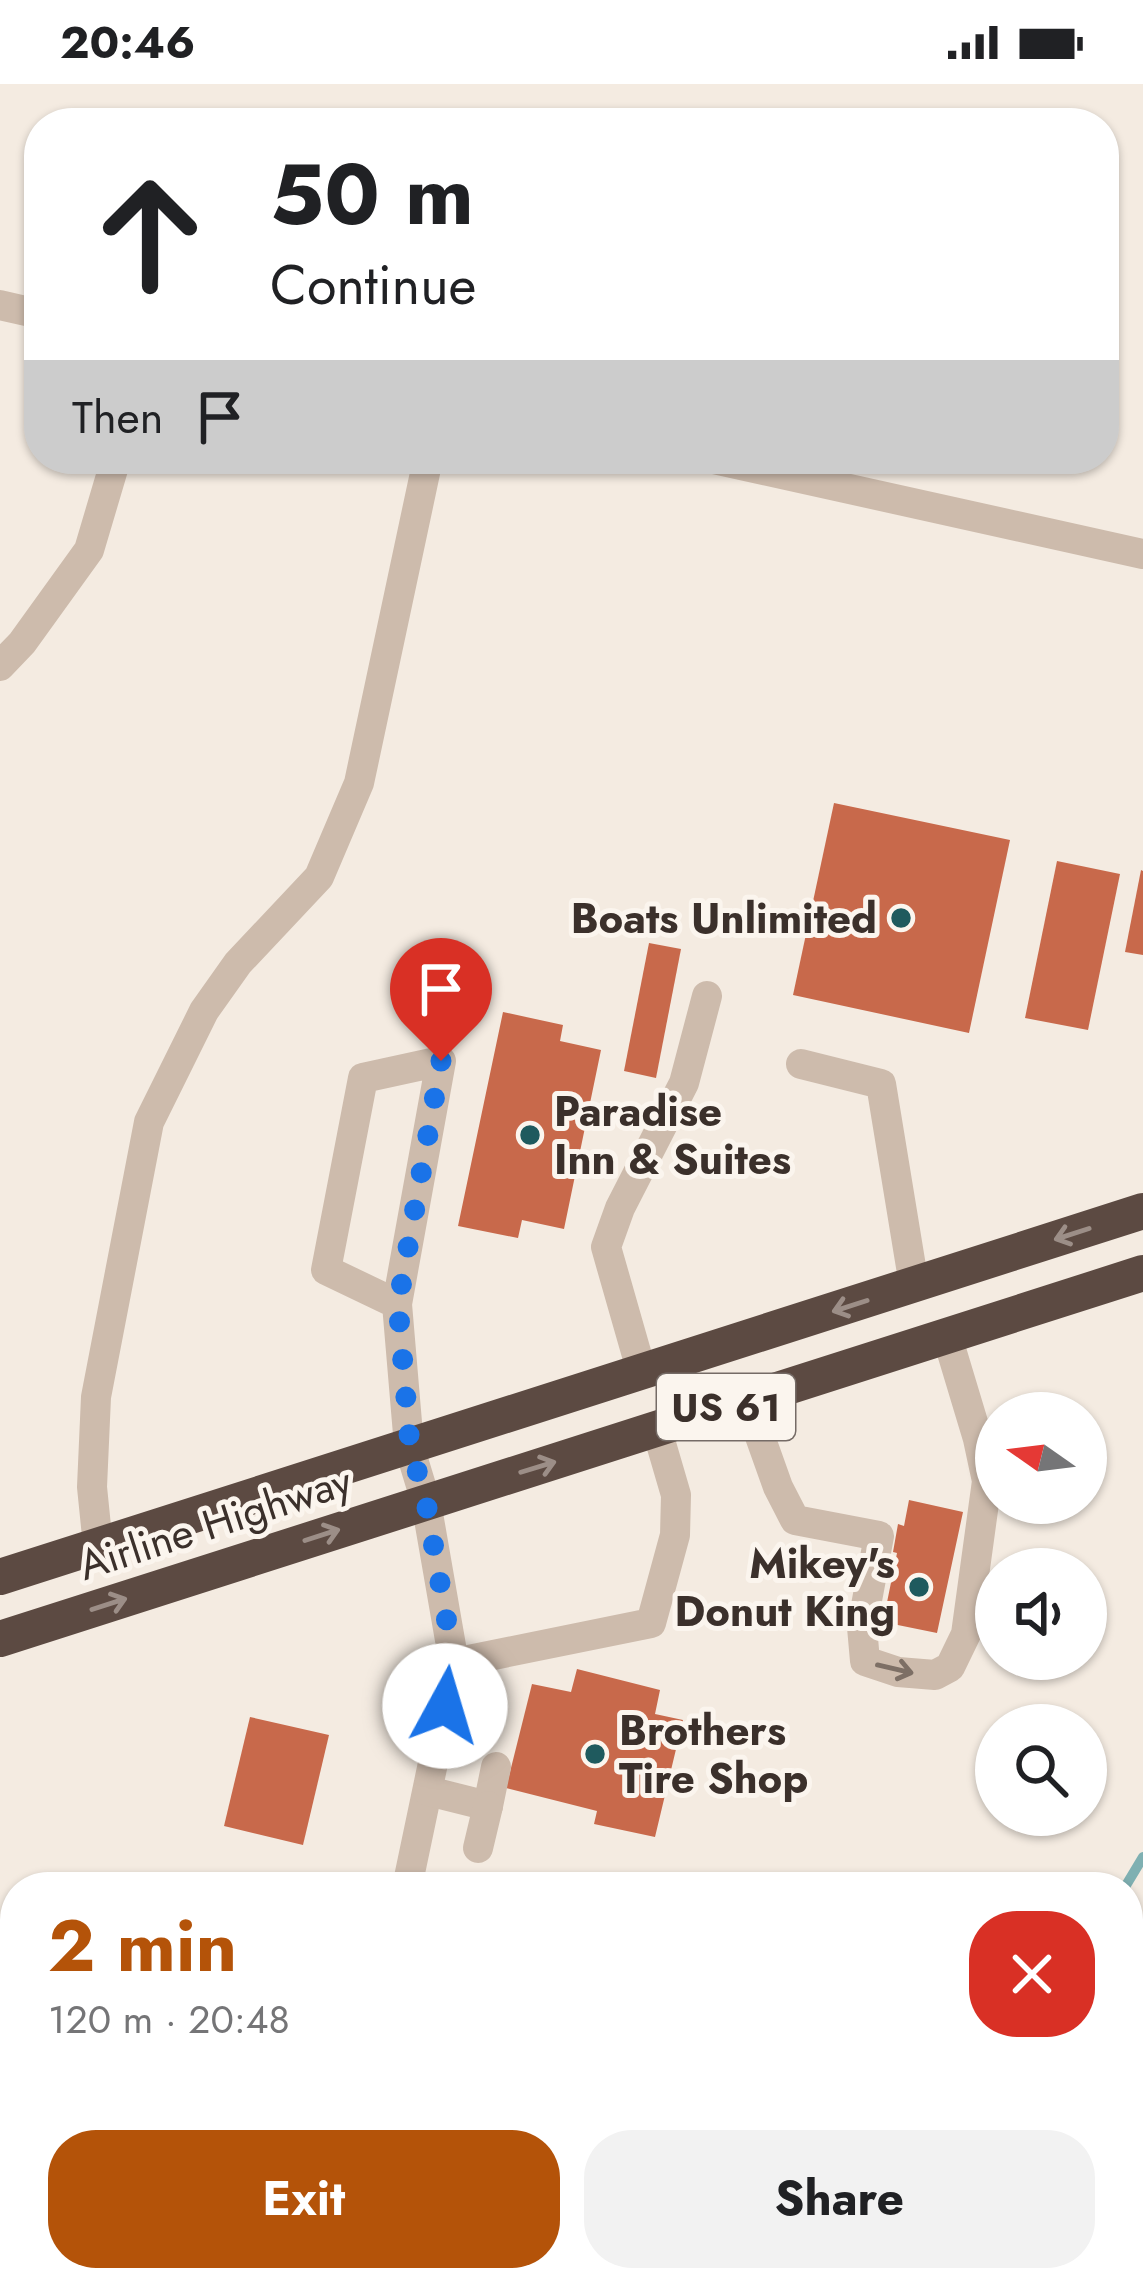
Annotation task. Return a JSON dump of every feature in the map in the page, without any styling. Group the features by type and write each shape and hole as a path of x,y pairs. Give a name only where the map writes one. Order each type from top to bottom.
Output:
{"highway":[{"name":"Airline Highway","path":"0,1577 1143,1211"},
{"name":"Airline Highway","path":"0,1640 1143,1273"},
{"path":"685,1359 700,1415"}],"street":[{"path":"0,666 89,550 113,474"},
{"path":"98,1546 92,1487 96,1397 148,1123 204,1011 238,963 319,877 359,784 425,474"},
{"path":"783,474 1143,554"},
{"path":"642,1372 606,1247 620,1208 683,1083 707,996"},
{"path":"398,1304 326,1270 363,1078 441,1061 398,1304 410,1446 426,1502 454,1663 410,1872"},
{"path":"801,1064 881,1084 914,1285"},
{"path":"747,1400 795,1520 879,1536 862,1627 865,1661 898,1672 934,1675 950,1667 966,1634 987,1481 946,1336"},
{"path":"454,1663 651,1623 675,1535 676,1496 656,1430"},
{"path":"478,1848 496,1767"},
{"path":"428,1792 488,1806"}],"building":[{"name":"Boats Unlimited","path":"834,803 1010,840 969,1033 793,995"},
{"path":"1057,861 1120,874 1088,1030 1025,1018"},
{"path":"1143,871 1143,955 1125,952"},
{"path":"649,943 681,949 656,1078 624,1071"},
{"name":"Paradise Inn & Suites","path":"503,1012 563,1025 560,1041 601,1050 564,1229 522,1220 518,1238 458,1226"},
{"name":"Mikey's Donut King","path":"909,1500 963,1512 937,1633 883,1622 898,1524 904,1526"},
{"name":"Brothers Tire Shop","path":"577,1669 660,1690 655,1714 683,1720 655,1837 594,1824 597,1811 506,1788 532,1684 571,1692"},
{"path":"250,1717 329,1735 303,1845 224,1826"}],"waterway":[{"path":"1134,1872 1143,1857"}],"place":[{"name":"Boats Unlimited","path":"901,918"},
{"name":"Paradise Inn & Suites","path":"530,1135"},
{"name":"Mikey's Donut King","path":"919,1587"},
{"name":"Brothers Tire Shop","path":"595,1754"}],"route":[{"path":"441,1061 398,1304 410,1446 442,1580 454,1663 445,1706"}]}
